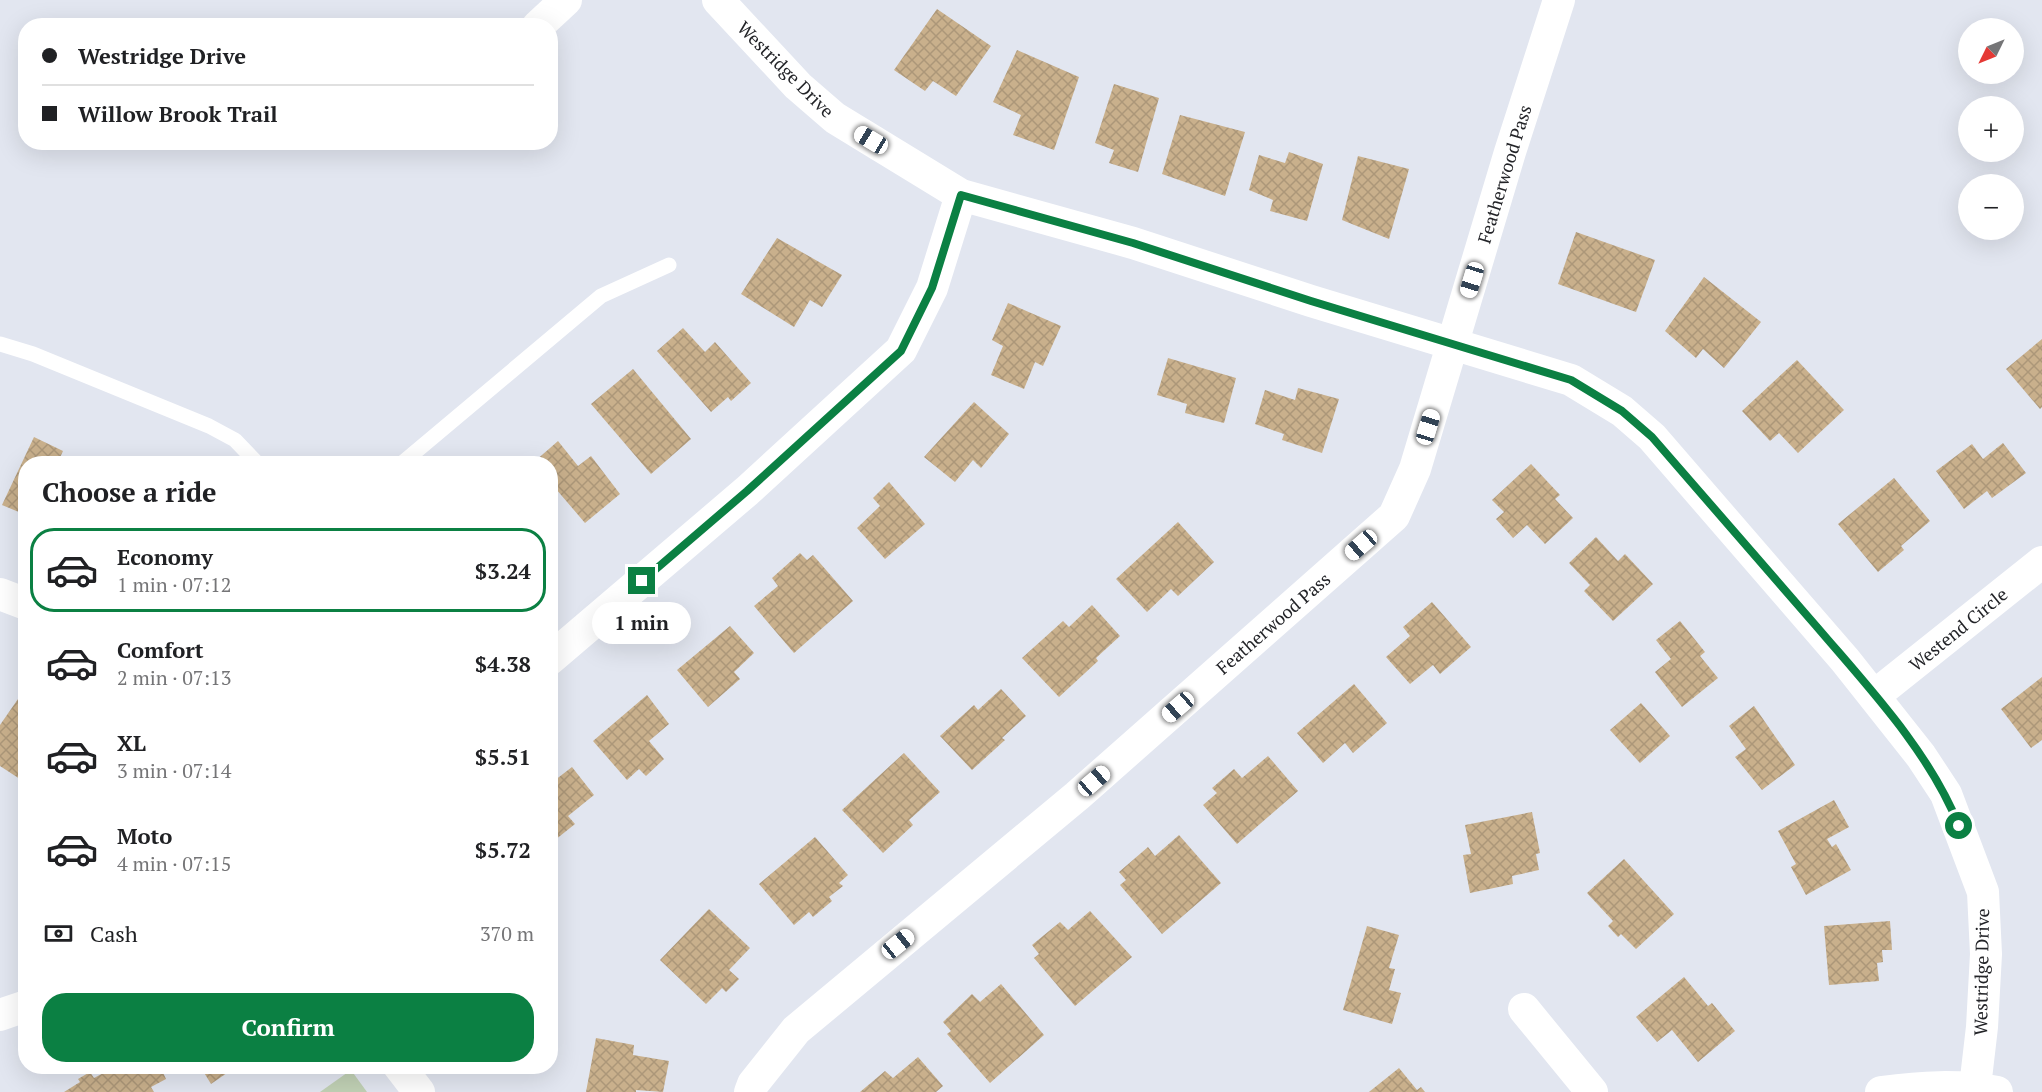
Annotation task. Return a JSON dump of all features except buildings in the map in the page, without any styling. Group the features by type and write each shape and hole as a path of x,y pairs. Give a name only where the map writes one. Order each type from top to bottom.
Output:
{"street":[{"path":"547,18 566,0"},
{"name":"Westridge Drive","path":"718,0 798,86 835,118 961,195 1133,243 1311,301 1571,380 1622,411 1652,437 1874,696 1921,756 1946,794 1983,892 1986,954 1982,1027 1986,1090"},
{"name":"Featherwood Pass","path":"750,1092 753,1084 796,1030 1077,796 1394,516 1415,469 1559,0"},
{"path":"558,653 747,491 901,351 932,288 961,195"},
{"name":"Westend Circle","path":"1874,696 2042,562"},
{"path":"0,594 18,601"},
{"path":"0,1015 18,1009"},
{"path":"1524,1009 1592,1092"},
{"path":"405,1074 419,1092"},
{"path":"1881,1092 1922,1087 1986,1090"}],"lane":[{"path":"411,456 601,296 669,265"},
{"path":"0,344 33,354 208,426 235,440 250,456"}],"green space":[{"path":"345,1074 354,1074 367,1092 320,1092"}],"route":[{"path":"642,581 747,491 901,351 932,288 961,195 1133,243 1311,301 1571,380 1622,411 1652,437 1859,678 1921,756 1946,794 1959,826"}]}
